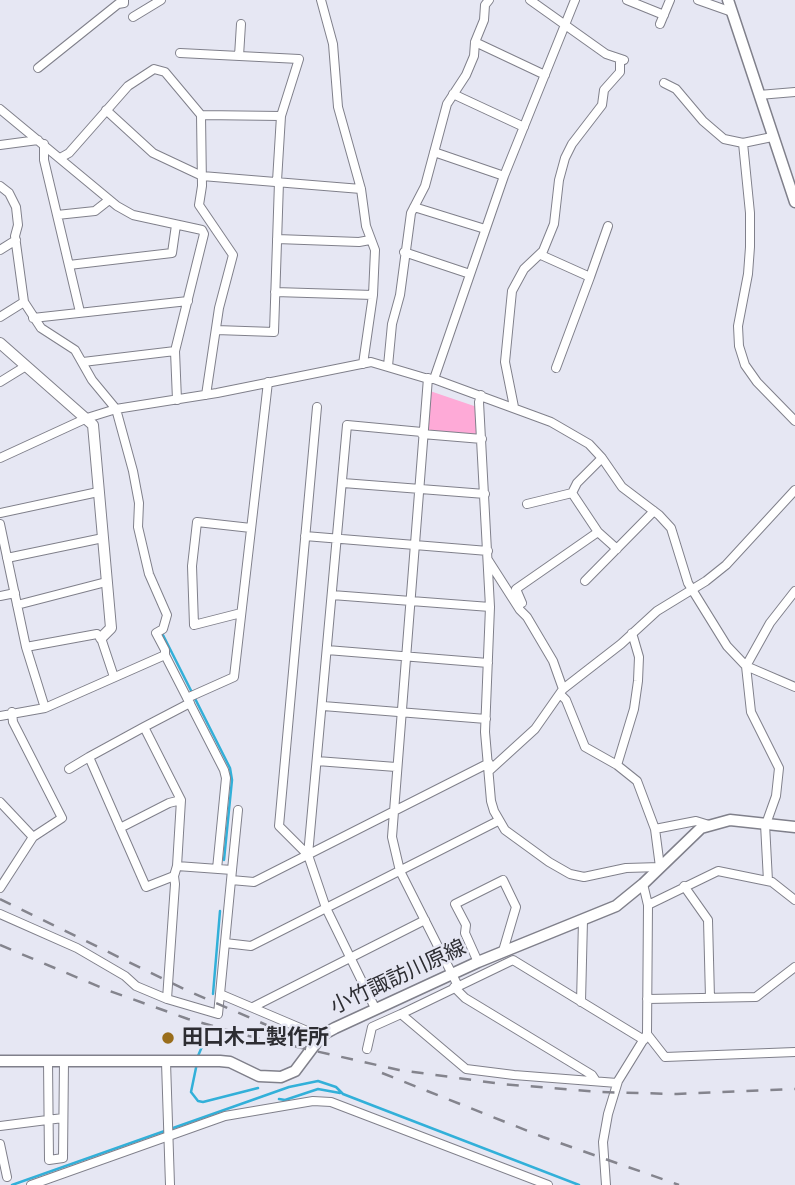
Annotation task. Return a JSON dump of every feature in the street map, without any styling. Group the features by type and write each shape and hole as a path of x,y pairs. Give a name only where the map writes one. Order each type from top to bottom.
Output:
{"main road":[{"path":"728,0 795,202"},
{"path":"709,825 730,820 795,827"},
{"name":"小竹諏訪川原線","path":"0,1061 230,1062 252,1074 266,1078 281,1077 295,1072 322,1035 478,962 508,953 616,906 644,887 660,867 695,833 709,825"}],"street":[{"path":"38,68 118,4 124,4 124,0"},
{"path":"133,17 162,0"},
{"path":"321,0 332,44 338,107 361,189 365,220 374,250 373,295 363,364"},
{"path":"388,366 404,252 414,207 425,186 447,104 466,75 474,56 475,42 484,20 485,5 489,0"},
{"path":"514,407 505,362 512,291 524,270 541,255 554,225 559,180 565,158 572,144 602,105 604,90 620,72 622,59 606,54 530,0"},
{"path":"575,0 504,176 431,379 422,433 392,837 400,870 456,987 466,998 592,1075 596,1081"},
{"path":"627,0 662,19 670,0"},
{"path":"698,0 732,12"},
{"path":"239,56 241,24"},
{"path":"475,42 545,75"},
{"path":"180,53 299,59 281,116 274,332 216,330"},
{"path":"60,158 69,153 128,86 154,69 165,72 201,115 202,176 199,205 233,256 219,308 206,395"},
{"path":"664,83 676,89 720,137 728,141 743,142 772,137"},
{"path":"759,95 795,92"},
{"path":"453,94 524,127"},
{"path":"0,108 109,200 133,215 202,230 204,234 175,351 177,400"},
{"path":"106,110 153,153 202,176 361,189"},
{"path":"201,115 281,116"},
{"path":"0,145 41,142"},
{"path":"41,142 80,312"},
{"path":"743,142 750,213 750,247 738,326 738,346 757,382 795,421"},
{"path":"434,152 504,176"},
{"path":"0,186 9,194 16,207 16,240 24,302 33,318 48,334 69,345 83,362 92,380 116,409 133,471 139,503 138,527 149,575 167,615 163,629 156,633 165,650 164,654 191,697 225,770 217,869"},
{"path":"57,215 95,211 109,200"},
{"path":"414,207 485,229"},
{"path":"69,265 172,253 176,225"},
{"path":"555,369 608,226"},
{"path":"277,239 359,242 370,240"},
{"path":"0,250 16,240"},
{"path":"404,252 470,274"},
{"path":"541,255 590,276"},
{"path":"275,292 373,295"},
{"path":"33,318 188,301"},
{"path":"0,317 24,302"},
{"path":"0,343 93,425 111,628 101,638"},
{"path":"83,362 175,351"},
{"path":"0,458 87,418 116,409 206,395 371,362 388,366 514,407 551,422 589,444 622,487 654,511 671,528 692,589 727,646 746,666 795,687"},
{"path":"0,382 26,366"},
{"path":"69,769 191,697 234,677 268,382"},
{"path":"481,395 479,402 490,607 486,719 491,801 498,821 513,837 570,874 584,877 625,868 660,867 655,829 637,781 617,765 585,747 553,661 527,617 516,589 598,532"},
{"path":"308,855 279,827 317,407"},
{"path":"375,1008 326,908 308,855 347,425 482,439"},
{"path":"527,504 572,493 577,483 602,458"},
{"path":"342,483 485,494"},
{"path":"231,880 254,882 489,766 535,729 562,691 657,611 726,565 795,490"},
{"path":"0,513 98,492"},
{"path":"572,493 598,532 617,549"},
{"path":"585,581 654,511"},
{"path":"241,613 194,625 192,566 197,522 251,528"},
{"path":"0,524 4,555 26,647 45,708"},
{"path":"305,536 414,545 488,556"},
{"path":"4,555 103,538"},
{"path":"488,556 520,610 527,617"},
{"path":"17,605 106,583"},
{"path":"768,881 766,824 776,796 779,768 751,712 746,666 769,623 795,591"},
{"path":"0,596 15,593"},
{"path":"332,595 490,607"},
{"path":"617,765 634,709 638,681 639,657 632,633"},
{"path":"26,647 97,634 101,638 114,677"},
{"path":"327,650 488,663"},
{"path":"0,716 45,708 164,654"},
{"path":"323,706 486,719"},
{"path":"0,888 33,837 62,818 13,722 12,712"},
{"path":"144,727 181,800 167,999"},
{"path":"89,757 146,887 174,876"},
{"path":"317,761 396,767"},
{"path":"120,828 169,803 181,800"},
{"path":"0,802 33,837"},
{"path":"0,914 77,948 125,976 136,986 167,999 218,1014 238,810"},
{"path":"225,943 251,946 498,821"},
{"path":"655,829 696,821 709,825"},
{"path":"177,866 232,870"},
{"path":"648,905 718,871 768,881 795,900"},
{"path":"367,1049 372,1027 456,987 508,953 516,907 503,880 455,904 466,925 465,933 478,962"},
{"path":"684,886 708,920 710,998"},
{"path":"606,1181 603,1132 617,1083 646,1037 648,905 644,887"},
{"path":"253,1007 425,920"},
{"path":"581,1002 583,920"},
{"path":"508,953 581,1002 646,1037 665,1057 795,1052"},
{"path":"647,999 756,997 795,967"},
{"path":"220,994 312,1034 322,1035"},
{"path":"401,1014 466,1069 617,1083"},
{"path":"48,1061 49,1160 63,1158 64,1061"},
{"path":"166,1062 170,1185"},
{"path":"31,1185 225,1116 313,1101 331,1102 548,1185"},
{"path":"0,1126 63,1118"},
{"path":"0,1144 7,1177"}],"shaded area":[{"path":"430,391 477,407 477,435 430,431 427,428"}],"waterway":[{"path":"163,635 230,768 232,780 224,860"},
{"path":"213,994 220,911"},
{"path":"198,1056 206,1037"},
{"path":"197,1063 191,1092 198,1101 258,1088"},
{"path":"12,1185 289,1087 318,1081 336,1087 343,1094 579,1185"},
{"path":"279,1099 285,1100 318,1089 340,1093"}],"railway":[{"path":"0,899 186,990 308,1043"},
{"path":"0,945 107,990 188,1019 249,1036 399,1070 502,1084 599,1092 677,1094 795,1089"},
{"path":"382,1073 543,1137 679,1185"}],"place":[{"name":"田口木工製作所","path":"168,1038"}]}
